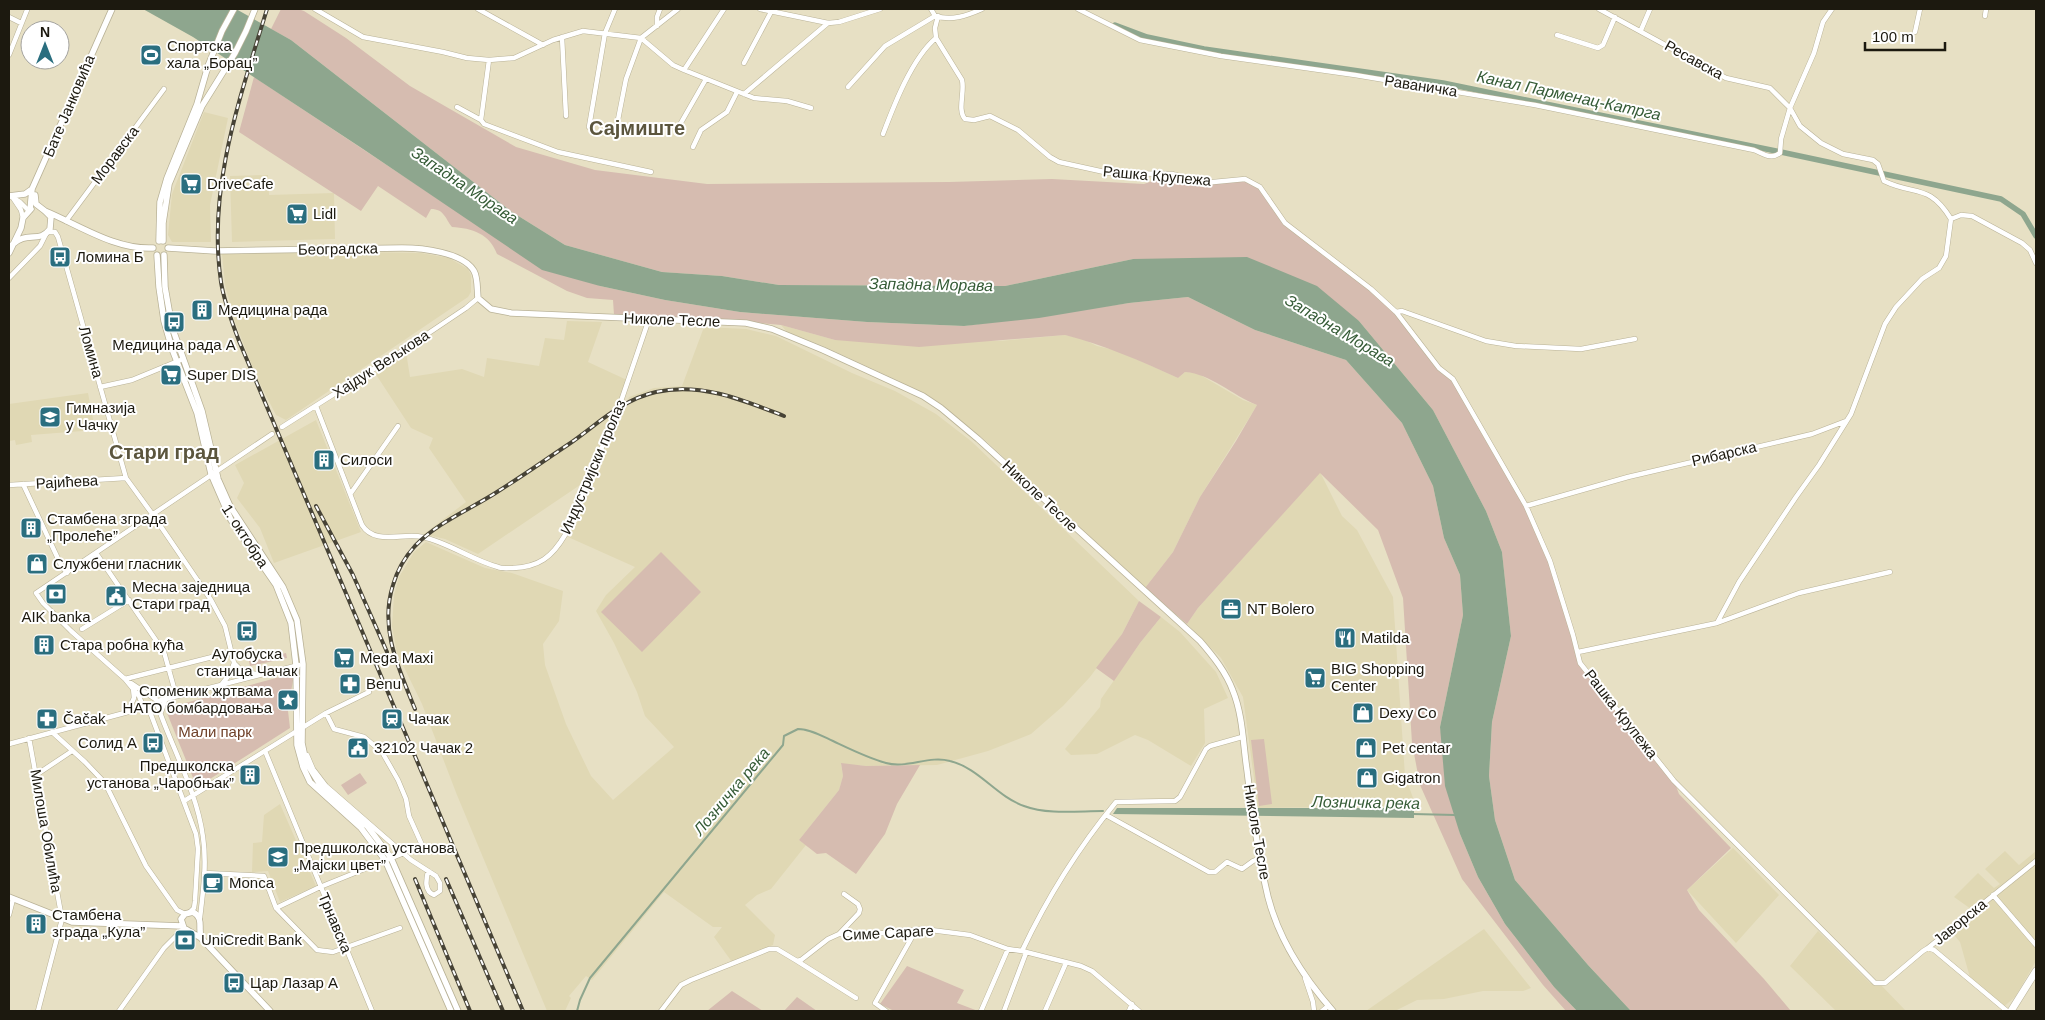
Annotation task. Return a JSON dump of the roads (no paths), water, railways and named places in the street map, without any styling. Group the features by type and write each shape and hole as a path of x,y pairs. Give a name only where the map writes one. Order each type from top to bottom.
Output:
{"main road":[{"name":"Бате Јанковића","path":"29,210 34,187 112,9"},
{"path":"161,241 170,184 199,105 208,66 222,31 234,9"},
{"path":"199,105 235,53 255,9"},
{"path":"10,196 25,194 34,187"},
{"path":"34,187 35,202 51,217 48,231"},
{"path":"9,253 29,210 44,210 106,238 142,249 153,248 161,255 168,248 167,244 161,241 155,243 153,248"},
{"path":"23,220 25,231 32,236"},
{"path":"12,245 21,238 39,237 60,220 66,221"},
{"name":"Београдска","path":"168,248 222,251 418,248 448,255 468,264 475,273 478,298"},
{"name":"1. октобра","path":"161,255 170,319 213,472 231,520 272,578 291,624 301,729"},
{"name":"Николе Тесле","path":"478,298 491,309 511,313 761,325 823,350 902,386 941,408 978,439 1200,641 1219,664 1228,679 1237,704 1254,823 1268,897 1281,936 1304,974 1333,1011"},
{"name":"1. октобра","path":"180,360 202,411 214,460 213,472 230,506 289,597 299,629 303,664 301,729"},
{"path":"301,729 297,745 303,767 310,782 360,828 388,859 458,1011"},
{"path":"388,859 451,1011"},
{"path":"11,898 62,919 100,924 195,930 199,926"},
{"path":"201,938 200,918 196,913 187,913 181,919 185,928 201,938 270,1011"},
{"path":"2011,1011 2036,971"}],"street":[{"path":"315,9 357,35 467,58 489,60 514,58 543,44 584,31 641,38 673,65 737,92 761,99 788,101 811,108"},
{"path":"478,9 543,44"},
{"path":"589,127 605,34 615,9"},
{"path":"657,26 657,17 660,9"},
{"path":"615,135 626,79 641,38 678,9"},
{"path":"684,70 724,9"},
{"path":"760,9 828,23 839,22 880,9"},
{"path":"883,134 896,99 922,54 936,38 936,16 930,9"},
{"path":"848,86 885,46 936,16 950,18 964,16 982,9"},
{"name":"Раваничка","path":"1078,9 1140,40 1221,56 1355,75 1534,105 1754,150 1770,157 1775,157 1780,153 1781,140 1790,108 1814,53 1823,22 1832,9"},
{"name":"Ресавска","path":"1599,9 1641,30 1726,78 1770,88 1790,108 1800,126 1821,143 1843,154 1873,160 1881,168 1884,181 1927,194 1942,204 1951,219"},
{"path":"1641,30 1650,9"},
{"path":"1915,32 1920,9"},
{"path":"1985,16 1986,9"},
{"path":"22,20 27,10"},
{"path":"744,63 771,12"},
{"path":"1557,35 1598,48 1603,45 1615,17"},
{"path":"744,94 828,23"},
{"path":"9,55 20,26"},
{"path":"562,37 566,116"},
{"name":"Рашка Крупежа","path":"936,38 963,83 962,111 965,120 974,120 988,116 996,118 1027,136 1056,161 1109,173 1172,174 1203,182 1244,179 1260,187 1285,223 1371,289 1396,312 1439,368 1453,379 1526,506 1550,561 1580,663 1674,782 1875,983 1881,984"},
{"path":"481,120 489,60"},
{"path":"678,128 706,79"},
{"name":"Моравска","path":"66,221 164,90"},
{"path":"693,147 701,130 727,112 737,92"},
{"path":"457,107 481,120 484,124 558,152 651,172"},
{"path":"10,196 29,210"},
{"path":"10,196 21,210 23,220"},
{"path":"1717,623 1738,582 1848,420 1868,374 1885,324 1896,307 1922,279 1939,268 1946,256 1951,219 1961,215 1972,216 2022,243 2030,250 2036,263"},
{"path":"9,278 40,246 48,231"},
{"name":"Ломина","path":"48,231 55,232 58,237 126,478 222,618 228,633 234,663"},
{"name":"Хајдук Вељкова","path":"282,427 466,308 478,298"},
{"name":"Рашка Крупежа","path":"1396,312 1402,311 1486,341 1516,346 1581,349 1635,339"},
{"name":"Индустријски пролаз","path":"316,406 362,525 374,536 421,536 450,546 499,568 526,568 542,561 556,551 565,535 620,406 649,319"},
{"path":"100,387 132,380 180,360"},
{"name":"Рибарска","path":"1526,506 1599,484 1812,434 1848,420"},
{"path":"351,493 398,426"},
{"path":"158,701 126,679 71,631 43,603 36,592 272,434"},
{"path":"214,460 225,465"},
{"name":"Рајићева","path":"9,485 126,478"},
{"path":"23,484 66,573"},
{"path":"96,552 165,654 176,695"},
{"path":"1578,652 1717,623 1799,593 1890,572"},
{"path":"82,630 129,600"},
{"path":"126,679 232,652"},
{"path":"222,684 230,674 234,663 242,671 260,674"},
{"path":"158,701 303,664"},
{"path":"126,679 142,702 143,708"},
{"path":"127,712 134,698 132,687"},
{"path":"184,801 326,713 369,692"},
{"path":"142,702 145,698 151,696"},
{"path":"161,716 162,705 166,698"},
{"path":"158,701 161,716 192,796 204,839 204,873 200,918"},
{"path":"150,712 158,707"},
{"path":"9,744 29,738 143,708 150,712 194,826 198,849 194,908 187,913 178,911 146,866 105,783 52,732"},
{"path":"326,713 334,730 364,736 382,752 398,780 406,799 409,816 422,845"},
{"path":"301,729 307,757 326,786 404,853 436,876 440,884 440,891 434,895 428,891 428,871"},
{"path":"1004,1011 1024,952 1069,867 1116,802 1175,801 1180,797 1206,749 1210,746 1242,737"},
{"name":"Милоша Обилића","path":"29,738 62,919 38,1011"},
{"path":"36,776 72,751"},
{"name":"Трнавска","path":"265,751 372,1011"},
{"path":"1106,815 1209,872 1215,872 1227,862 1242,869 1261,858"},
{"path":"276,908 320,887 404,853"},
{"name":"Јаворска","path":"1881,984 2036,861"},
{"path":"204,873 264,876 276,908 317,950 327,952 346,948 400,928"},
{"path":"839,934 859,913 860,909 858,904 844,894"},
{"name":"Јаворска","path":"1993,895 2036,945"},
{"path":"9,915 11,898"},
{"path":"120,1011 164,948 185,928"},
{"name":"Симе Сараге","path":"797,961 805,958 828,939 839,934 892,933 932,929 970,935 1008,949 1082,966 1095,973 1139,1011"},
{"path":"886,1011 875,1003 916,930"},
{"name":"Јаворска","path":"1928,948 1934,950 2007,1011"},
{"path":"661,1011 681,986 769,949 777,949 856,998"},
{"path":"981,1011 1008,949"},
{"path":"1044,1011 1066,963"},
{"path":"1304,974 1314,1011"},
{"path":"1129,1011 1132,1004"},
{"path":"1322,1011 1328,1006"}],"water":[{"name":"Западна Морава","path":"143,9 236,9 291,40 512,212 565,245 662,272 722,276 779,285 1005,286 1133,259 1247,257 1317,286 1359,321 1433,410 1486,511 1502,552 1511,636 1492,722 1489,776 1495,820 1515,880 1588,965 1631,1011 1577,1011 1554,987 1505,924 1478,877 1460,834 1445,786 1440,727 1463,615 1460,575 1444,538 1433,486 1402,423 1346,360 1255,330 1188,297 1129,303 1039,318 964,326 867,322 740,312 665,300 600,286 542,270 193,37"},
{"path":"1117,808 1414,808 1414,818 1113,814"}],"waterway":[{"name":"Канал Парменац-Катрга","path":"1115,25 1147,37 1204,49 1443,83 2001,199 2023,214 2036,236"},
{"name":"Лозничка река","path":"577,1011 590,978 783,745 784,736 798,729 816,733 886,763 950,761 970,770 1005,796 1033,809 1063,812 1103,811"},
{"name":"Лозничка река","path":"1413,814 1455,815"}],"railway":[{"path":"267,9 246,76 222,178 218,212 218,247 224,297 239,341 523,1011"},
{"path":"415,709 397,664 393,648 388,617 389,601 393,585 402,564 415,546 434,530 524,474 610,414 643,396 673,390 705,391 753,404 784,416"},
{"path":"316,506 353,575 387,652"},
{"path":"415,879 470,1011"},
{"path":"446,879 503,1011"}],"place":[{"name":"Спортска хала „Борац”","path":"151,55"},
{"name":"DriveCafe","path":"191,184"},
{"name":"Lidl","path":"297,214"},
{"name":"Ломина Б","path":"60,257"},
{"name":"Медицина рада","path":"202,310"},
{"name":"Медицина рада А","path":"174,322"},
{"name":"Super DIS","path":"171,375"},
{"name":"Гимназија у Чачку","path":"50,417"},
{"name":"Силоси","path":"324,460"},
{"name":"Стамбена зграда „Пролеће”","path":"31,528"},
{"name":"Службени гласник","path":"37,564"},
{"name":"AIK banka","path":"56,594"},
{"name":"Месна заједница Стари град","path":"116,596"},
{"name":"NT Bolero","path":"1231,609"},
{"name":"Аутобуска станица Чачак","path":"247,631"},
{"name":"Matilda","path":"1345,638"},
{"name":"Стара робна кућа","path":"44,645"},
{"name":"Mega Maxi","path":"344,658"},
{"name":"BIG Shopping Center","path":"1315,678"},
{"name":"Benu","path":"350,684"},
{"name":"Споменик жртвама НАТО бомбардовања","path":"288,700"},
{"name":"Dexy Co","path":"1363,713"},
{"name":"Čačak","path":"47,719"},
{"name":"Чачак","path":"392,719"},
{"name":"Солид А","path":"153,743"},
{"name":"32102 Чачак 2","path":"358,748"},
{"name":"Pet centar","path":"1366,748"},
{"name":"Предшколска установа „Чаробњак”","path":"250,775"},
{"name":"Gigatron","path":"1367,778"},
{"name":"Предшколска установа „Мајски цвет”","path":"278,857"},
{"name":"Monca","path":"213,883"},
{"name":"Стамбена зграда „Кула”","path":"36,924"},
{"name":"UniCredit Bank","path":"185,940"},
{"name":"Цар Лазар А","path":"234,983"}],"district":[{"name":"Сајмиште","path":"637,128"},
{"name":"Стари град","path":"164,452"}],"park label":[{"name":"Мали парк","path":"215,732"}]}
